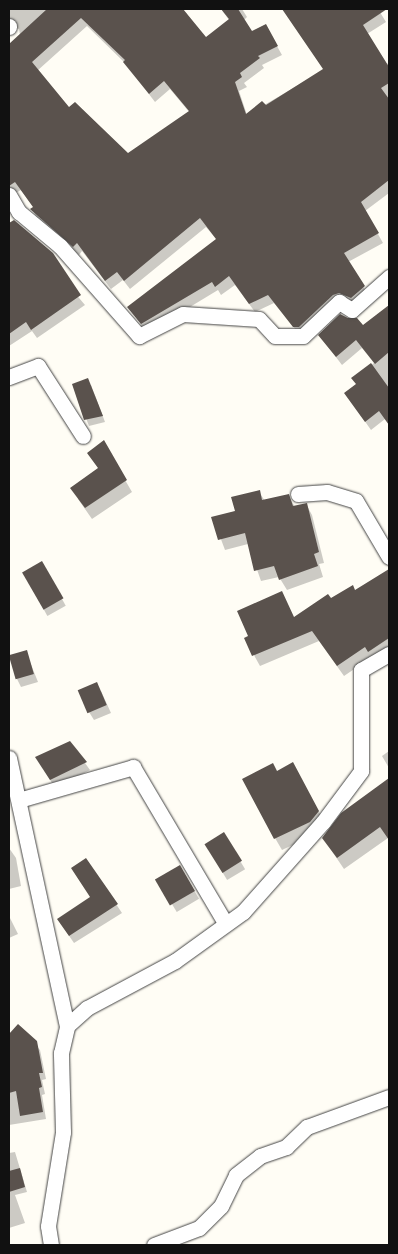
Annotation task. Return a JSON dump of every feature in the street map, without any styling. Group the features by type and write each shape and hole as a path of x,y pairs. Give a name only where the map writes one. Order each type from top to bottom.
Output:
{"street":[{"path":"9,195 19,212 60,246 139,336 183,314 259,319 275,336 303,336 338,302 352,310 389,277"},
{"path":"9,377 38,366 83,436"},
{"path":"298,494 327,492 356,501 389,557"},
{"path":"67,1026 87,1008 175,962 243,912 323,822 361,771 361,670 389,654"},
{"path":"9,758 67,1026 61,1053 63,1132 48,1226 51,1245"},
{"path":"19,800 133,767 226,924"},
{"path":"154,1245 200,1228 221,1206 236,1175 260,1156 286,1147 306,1127 389,1098"}],"building":[{"path":"47,9 183,9 206,37 229,19 221,9 238,9 252,31 266,24 278,46 258,56 260,58 240,73 242,77 235,82 246,114 262,101 266,105 323,69 282,9 387,9 363,25 389,67 389,83 381,88 389,99 389,180 361,202 379,233 344,253 365,286 351,298 339,293 333,295 299,327 293,327 268,295 249,304 229,276 215,287 212,282 141,324 127,307 216,239 200,218 124,281 117,272 105,281 77,243 73,247 30,209 33,207 15,182 9,186 9,44","holes":["81,18 125,60 123,62 149,94 164,81 189,111 128,153 75,102 69,107 32,62"]},
{"path":"14,220 53,253 81,295 31,330 26,322 9,334 9,223"},
{"path":"389,305 389,352 375,364 356,340 336,357 318,335 340,314 348,318 357,318 363,325"},
{"path":"371,363 389,388 389,425 379,411 365,422 344,393 356,384 351,378"},
{"path":"88,378 103,416 84,420 72,384"},
{"path":"104,440 127,480 85,508 70,488 98,468 87,453"},
{"path":"260,490 262,500 289,494 293,506 307,503 319,552 314,554 318,566 279,580 274,566 254,571 245,533 218,540 211,517 235,511 231,497"},
{"path":"42,561 64,598 44,610 22,572"},
{"path":"389,569 389,638 368,652 365,647 337,666 312,631 252,656 244,638 248,636 237,611 282,591 294,617 328,594 331,598 353,585 355,590"},
{"path":"27,650 34,674 16,679 9,655"},
{"path":"97,682 107,705 87,713 78,690"},
{"path":"70,741 87,762 50,780 35,757"},
{"path":"293,762 319,811 310,822 274,839 242,779 273,763 277,771"},
{"path":"389,778 389,840 380,827 337,858 322,838 341,813"},
{"path":"224,832 242,861 223,873 204,844"},
{"path":"86,858 118,904 69,936 57,919 90,897 71,868"},
{"path":"180,865 195,891 170,905 155,880"},
{"path":"18,1024 37,1041 43,1073 39,1073 42,1087 39,1088 43,1112 20,1116 16,1091 9,1093 9,1034"},
{"path":"20,1168 25,1187 9,1192 9,1171"}]}
